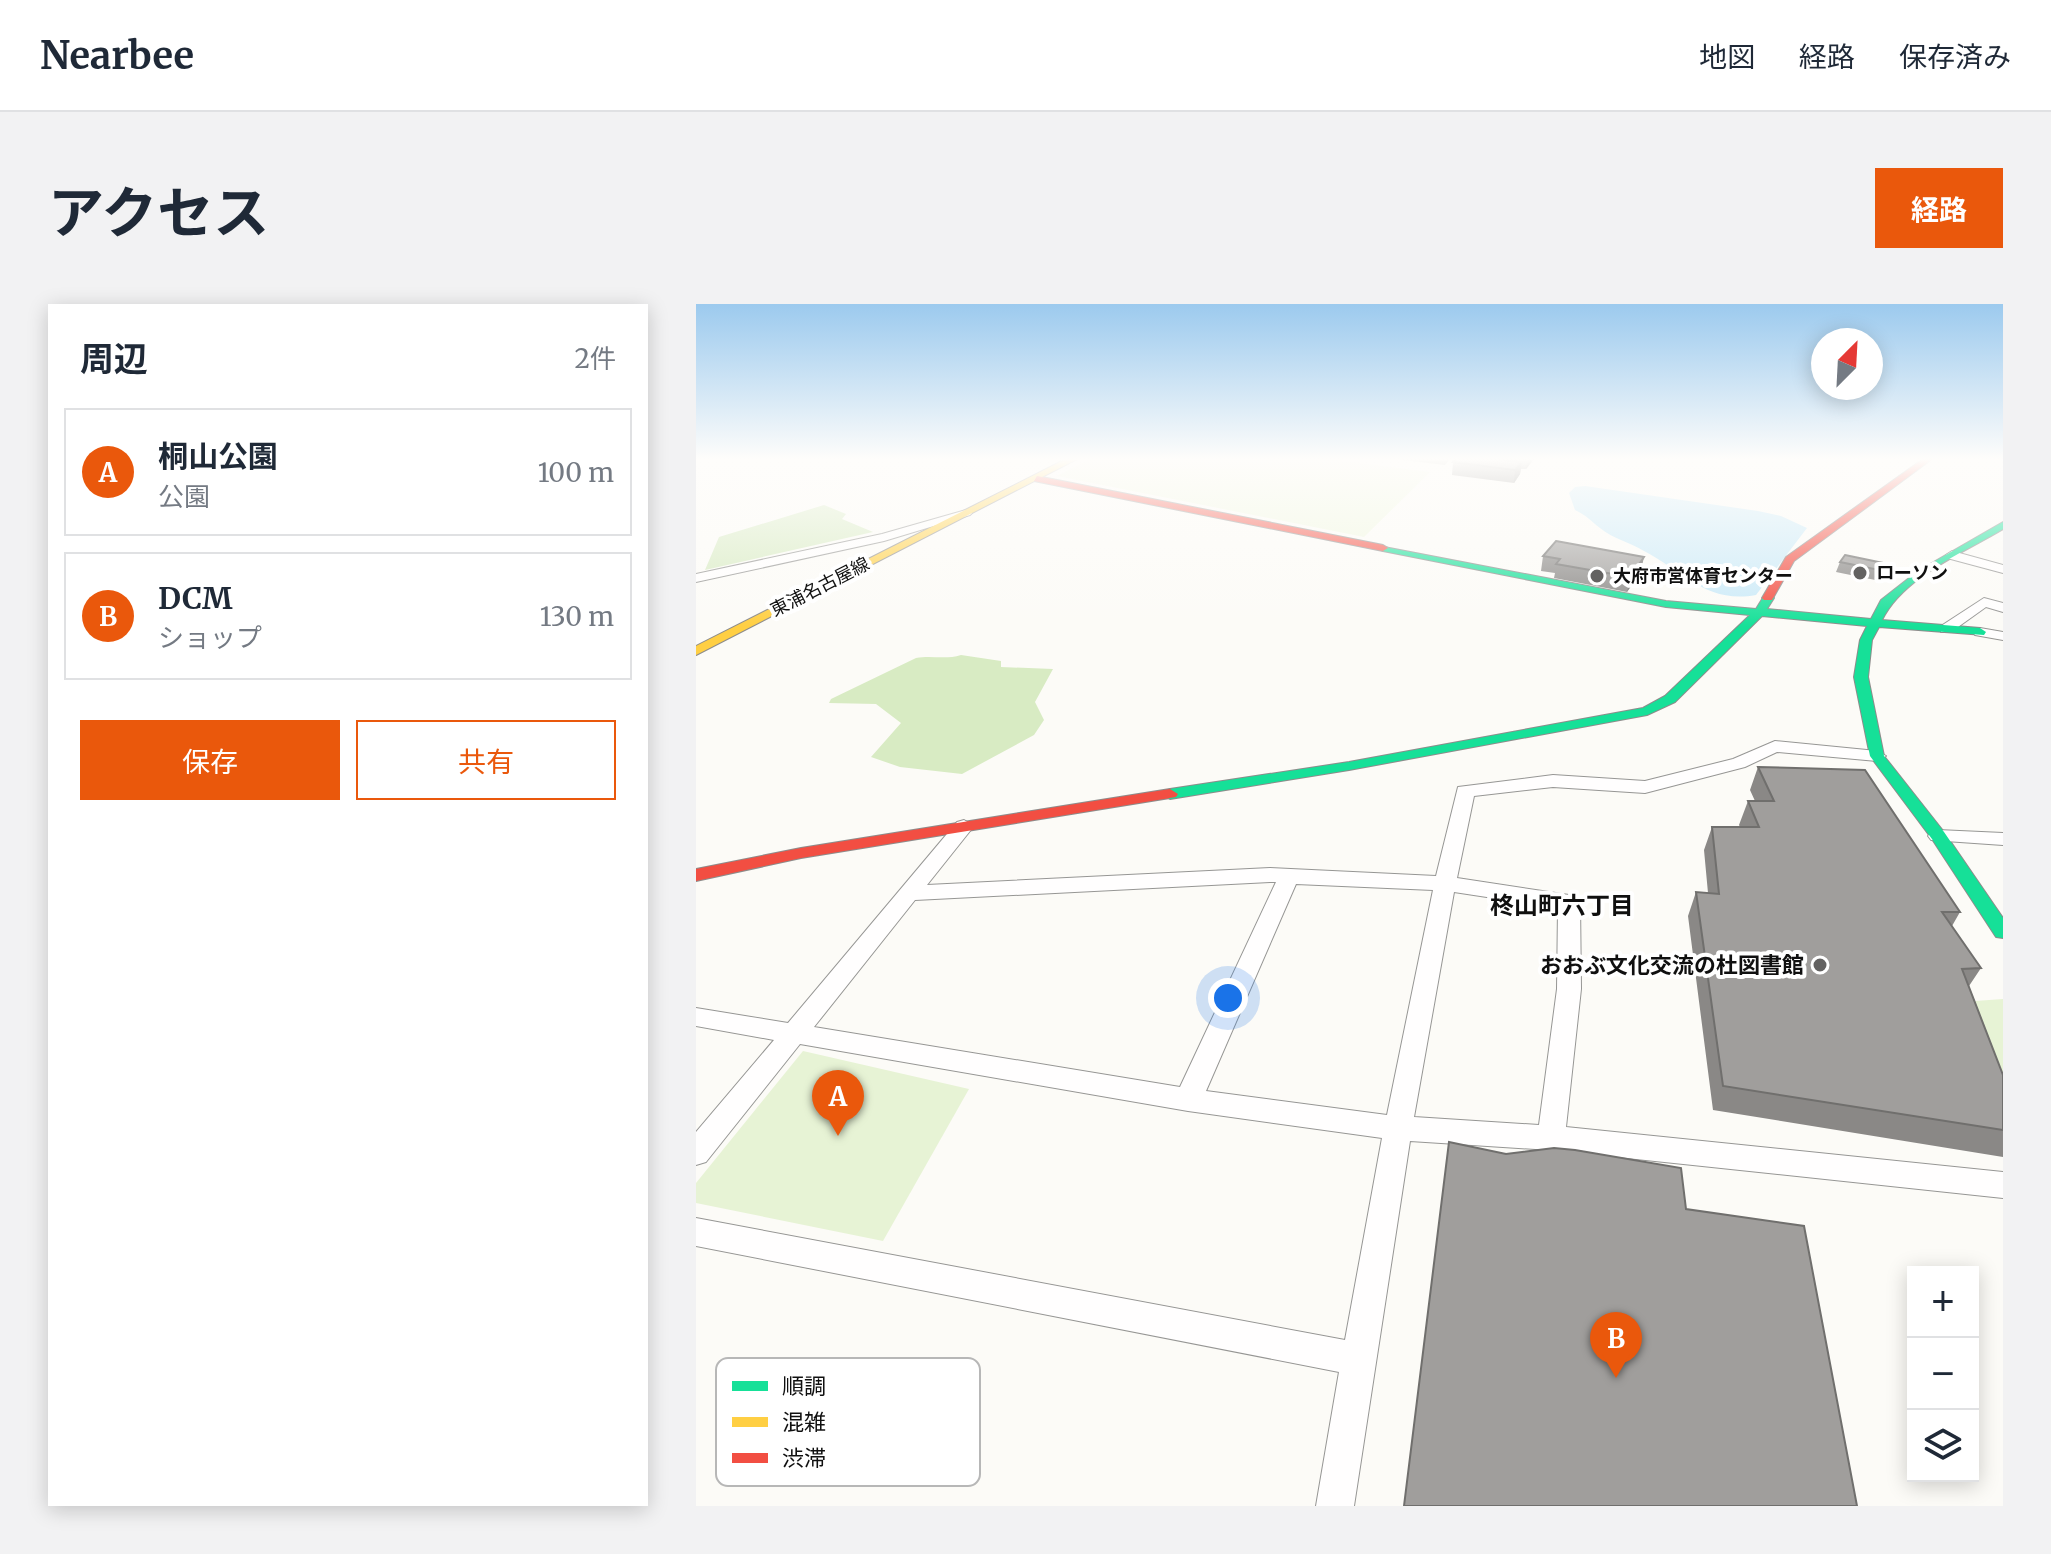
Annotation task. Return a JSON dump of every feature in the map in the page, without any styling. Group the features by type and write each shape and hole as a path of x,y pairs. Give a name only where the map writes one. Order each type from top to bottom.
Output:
{"street":[{"path":"696,578 884,537 959,515"},
{"name":"東浦名古屋線","path":"696,651 962,515"},
{"path":"1219,515 1666,604 2003,636"},
{"path":"696,875 801,853 1349,766 1647,711 1670,699 1759,613 1790,559 1851,515"},
{"path":"2003,525 1900,588 1885,602 1866,640 1861,677 1877,756 1938,836 2003,932"},
{"path":"1952,555 2003,569"},
{"path":"1946,629 1984,602 2003,608"},
{"path":"1335,1506 1399,1128 1465,791 1553,781 1645,787 1739,763 1775,746 1877,756"},
{"path":"696,1153 964,826"},
{"path":"1938,836 2002,839"},
{"path":"908,893 1289,876 1445,884 1569,902 1569,989 1551,1138"},
{"path":"1188,1100 1289,876"},
{"path":"696,1017 1188,1100 1399,1128 1551,1138 2003,1185"},
{"path":"696,1232 1358,1359"}],"green space":[{"path":"791,515 845,515 842,519 873,532 705,570 719,537"},
{"path":"1254,515 1386,515 1364,537"},
{"path":"961,655 1001,661 1001,667 1053,669 1035,702 1044,720 1034,735 962,774 900,767 871,757 901,723 876,704 829,703 831,699 916,658"},
{"path":"2003,999 2003,1119 1961,1002"},
{"path":"803,1051 969,1089 883,1241 696,1203 696,1183"}],"water":[{"path":"1777,515 1807,528 1756,595 1739,597 1710,591 1639,548 1610,535 1585,516"}],"building":[{"path":"1556,541 1644,557 1630,577 1556,564 1560,559 1543,556"},
{"path":"1845,555 1888,564 1884,571 1840,562"},
{"name":"おおぶ文化交流の杜図書館","path":"1758,767 1865,770 1960,912 1942,912 1981,968 1962,969 2003,1075 2003,1130 1723,1086 1696,892 1719,894 1712,827 1759,827 1748,801 1774,801"},
{"path":"1449,1142 1506,1154 1554,1148 1575,1150 1681,1168 1686,1209 1804,1226 1857,1506 1404,1506"}],"traffic: fast":[{"path":"2003,525 1922,573 1885,602 1866,640 1861,677 1877,756 1938,836 2003,932"},
{"path":"1383,548 1666,604 1980,632"},
{"path":"1170,794 1349,766 1647,711 1670,699 1759,613 1768,598"}],"traffic: slow":[{"path":"696,651 963,515"}],"traffic: jam":[{"path":"1218,515 1383,548"},
{"path":"1768,598 1790,559 1851,515"},
{"path":"696,875 801,853 1170,794"}],"place":[{"name":"ローソン","path":"1860,573"},
{"name":"大府市営体育センター","path":"1597,576"},
{"name":"おおぶ文化交流の杜図書館","path":"1820,965"},
{"name":"桐山公園","path":"838,1136"},
{"name":"DCM","path":"1616,1378"}],"district":[{"name":"柊山町六丁目","path":"1562,906"}]}
